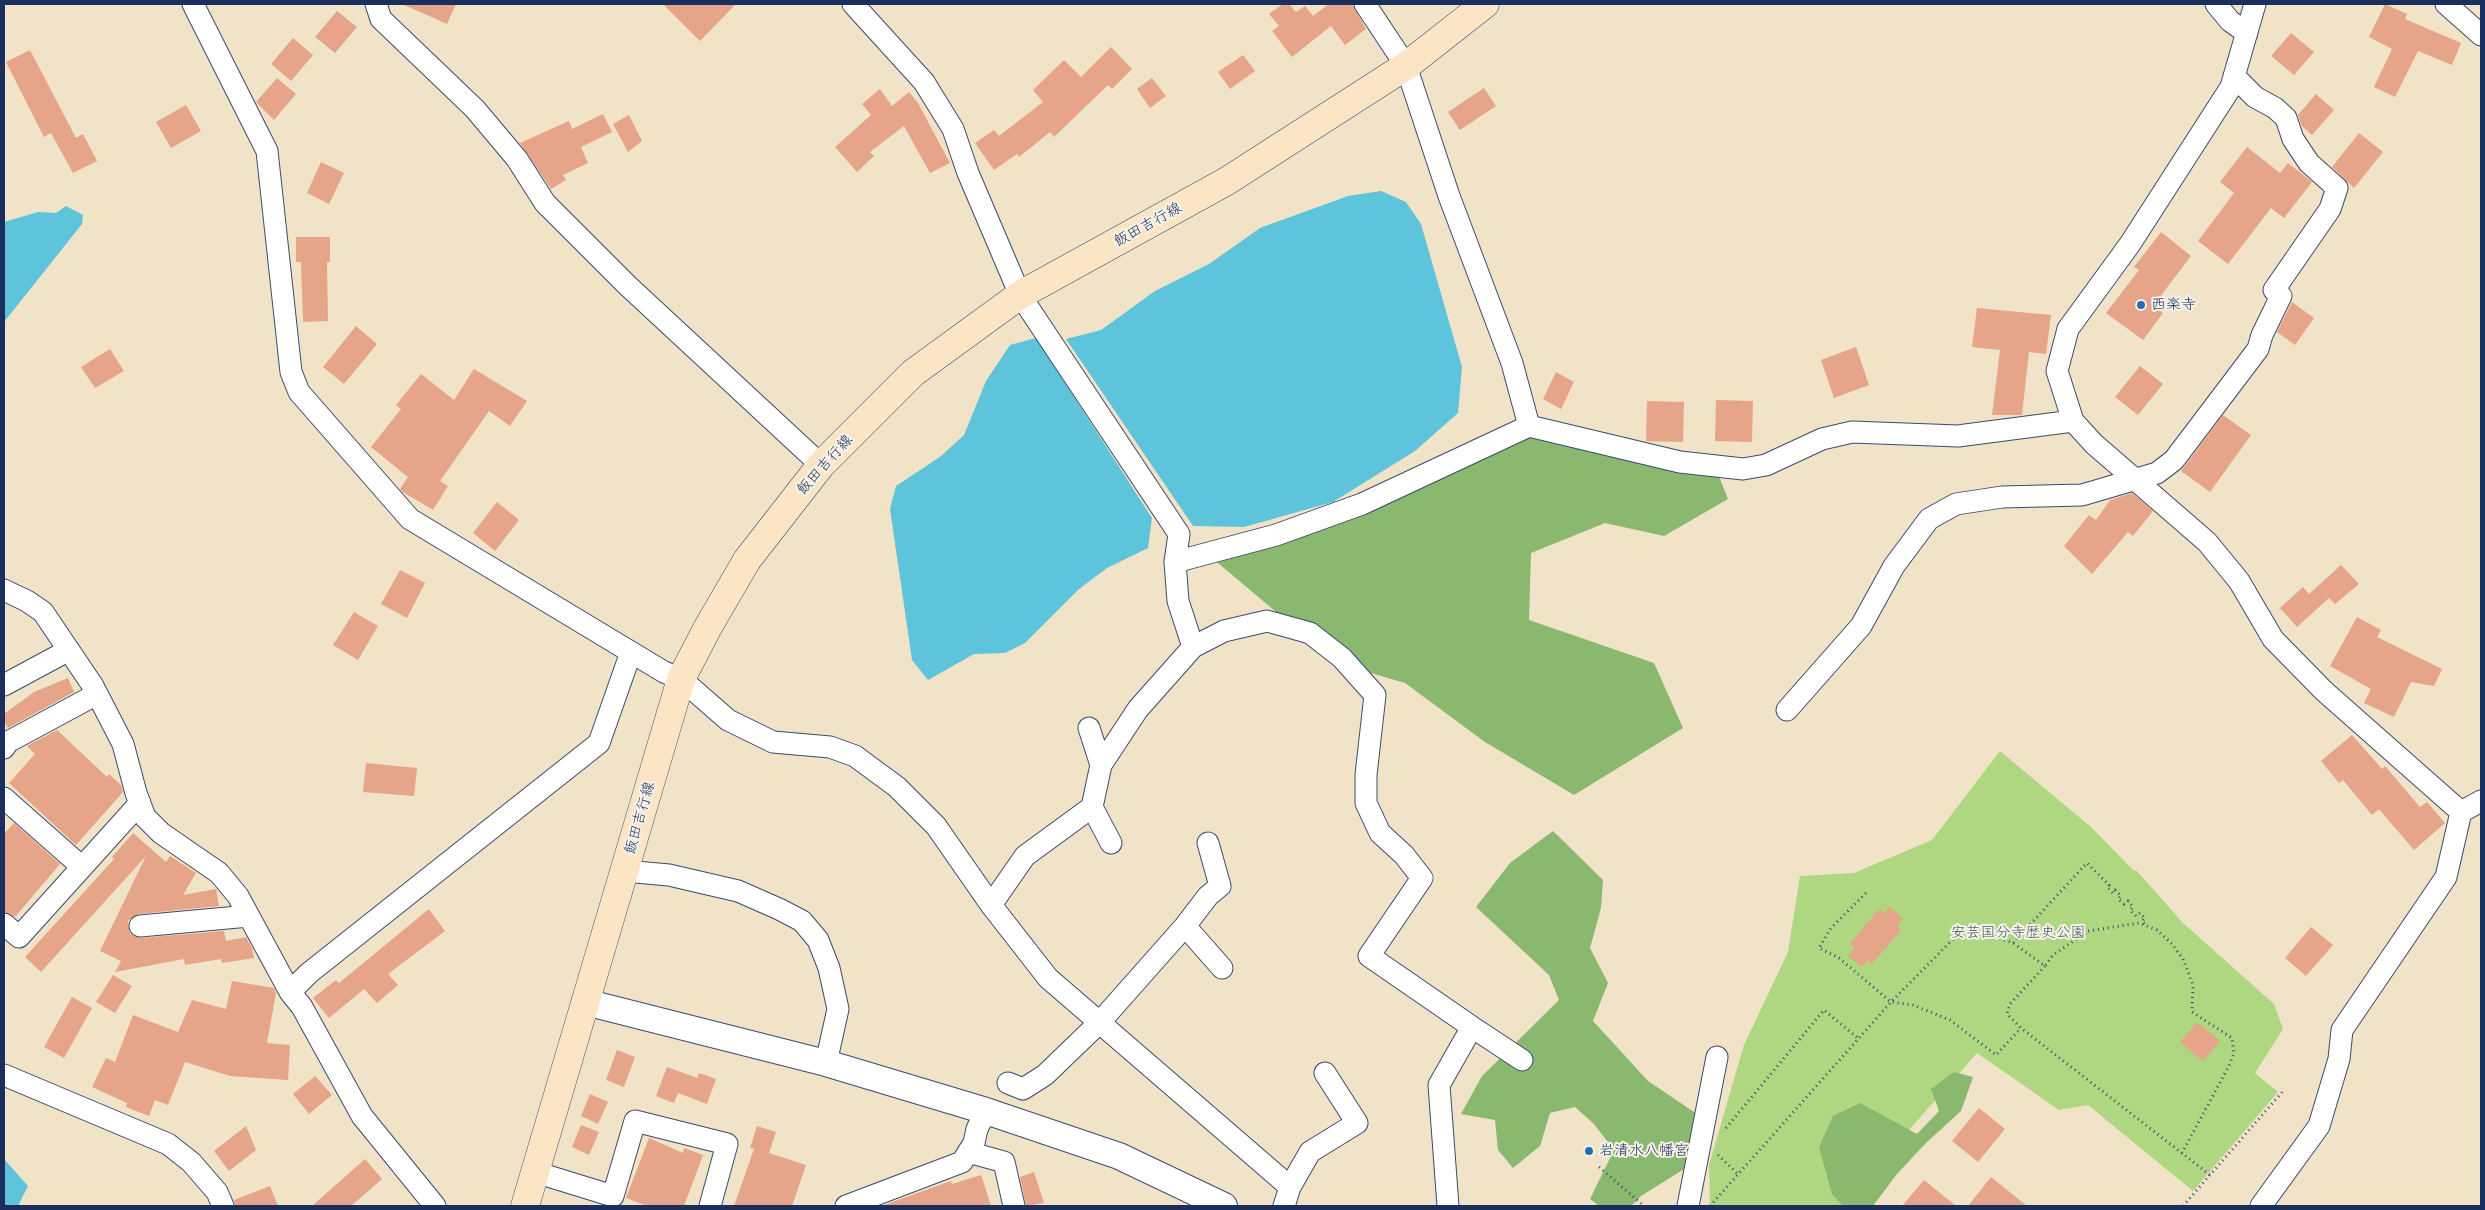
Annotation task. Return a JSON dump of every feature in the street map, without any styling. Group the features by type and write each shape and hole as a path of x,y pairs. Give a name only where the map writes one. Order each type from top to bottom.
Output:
{"main road":[{"name":"飯田吉行線","path":"526,1206 681,679 708,627 748,560 821,465 913,373 1020,295 1227,181 1406,66 1486,4"}],"street":[{"path":"193,4 266,151 291,372 299,392 410,519 664,672 681,679 728,720 773,742 830,747 856,756 897,787 936,826 991,905 1048,978 1100,1022 1287,1197 1310,1152 1357,1123 1325,1073"},
{"path":"376,4 381,19 475,109 511,152 545,203 627,285 821,465"},
{"path":"853,4 924,82 952,129 968,174 1020,295 1179,534 1175,562 1178,601 1193,647"},
{"path":"1365,4 1406,66 1449,196 1512,363 1529,426"},
{"path":"2216,4 2230,21 2246,33"},
{"path":"2255,4 2231,87 2130,244 2068,329 2058,371 2073,421 2094,444 2207,542 2238,581 2272,639 2324,691 2461,812"},
{"path":"2446,4 2481,35"},
{"path":"1788,710 1861,626 1894,566 1929,519 1956,504 2002,497 2082,495 2136,481 2157,473 2174,460 2258,349 2262,335 2281,296 2274,290 2330,209 2337,188 2309,162 2293,139 2286,118 2275,108 2255,97 2234,76"},
{"path":"1175,562 1276,535 1362,504 1529,426 1680,462 1743,469 1766,465 1822,439 1852,432 1958,436 2073,421"},
{"path":"4,590 27,600 43,612 97,694 123,744 140,803 146,817 161,833 219,873 238,896 290,992 302,1007 362,1116 435,1206"},
{"path":"1111,843 1092,806 1101,765 1138,709 1193,647 1224,631 1268,621 1310,632 1342,658 1374,695 1366,775 1366,803 1380,833 1404,855 1422,878 1369,956 1522,1060"},
{"path":"4,685 69,650"},
{"path":"290,992 309,974 599,743 631,652"},
{"path":"4,748 8,742 97,694"},
{"path":"1089,728 1101,765"},
{"path":"4,798 82,867"},
{"path":"2261,1206 2319,1126 2339,1059 2342,1030 2446,877 2461,812 2481,801"},
{"path":"4,924 20,937 140,803"},
{"path":"991,905 1025,856 1092,806"},
{"path":"1008,1083 1023,1089 1046,1074 1100,1022 1185,926 1208,896 1220,886 1208,843"},
{"path":"624,871 669,876 738,891 779,909 802,922 818,940 829,968 838,1009 826,1063"},
{"path":"140,926 249,916"},
{"path":"1185,926 1222,968"},
{"path":"585,1002 826,1063 986,1111 1119,1156 1224,1206"},
{"path":"1448,1206 1439,1085 1472,1027"},
{"path":"1688,1206 1717,1057"},
{"path":"4,1075 168,1144 191,1162 217,1192 223,1206"},
{"path":"846,1206 962,1162 986,1111"},
{"path":"535,1172 611,1201 635,1121 727,1144 710,1206"},
{"path":"968,1152 1004,1162 1014,1206"}],"path":[{"path":"2013,943 2087,864 2102,876 2109,885 2107,887 2113,893 2116,890 2121,896 2118,899 2124,904 2128,901 2133,907 2130,910 2136,916 2140,913 2145,918 2142,921 2147,926"},
{"path":"1866,893 1831,928 1819,948 1840,958 1891,1002 1913,1005 1950,1020 1996,1055 2021,1028"},
{"path":"2182,1153 2230,1064 2234,1053 2232,1038 2192,1012 2193,985 2182,959 2172,944 2157,930 2139,923 2088,931 2053,955 2010,1004 2007,1014 2021,1028 2182,1153 2210,1174"},
{"path":"1709,1206 1891,1002 1966,926 2013,943 2045,966"},
{"path":"1722,1132 1824,1010 1859,1039"},
{"path":"2183,1206 2284,1090"},
{"path":"1717,1154 1738,1174"},
{"path":"1599,1167 1644,1206"}],"green space":[{"path":"1529,426 1715,466 1728,499 1664,536 1605,523 1531,553 1529,620 1654,663 1683,728 1574,795 1485,742 1405,683 1337,663 1206,553"},
{"name":"安芸国分寺歴史公園","path":"2000,751 2091,827 2133,870 2137,871 2182,922 2274,1004 2283,1029 2255,1073 2278,1092 2193,1191 2088,1105 2059,1110 1977,1053 1842,1206 1710,1206 1709,1165 1744,1045 1788,952 1800,876 1854,873 1932,840"},
{"path":"1553,831 1603,880 1601,908 1590,948 1608,983 1593,1021 1648,1081 1709,1122 1697,1161 1641,1196 1631,1206 1599,1206 1590,1199 1614,1150 1594,1124 1575,1107 1550,1113 1540,1146 1513,1168 1498,1150 1495,1120 1461,1114 1482,1076 1559,1000 1549,975 1476,907 1510,863"},
{"path":"1954,1072 1973,1077 1961,1111 1926,1143 1897,1174 1873,1206 1843,1206 1832,1194 1819,1147 1833,1116 1860,1103 1917,1134 1939,1111 1931,1089"}],"water":[{"path":"1381,191 1406,202 1421,224 1462,367 1458,413 1415,451 1333,502 1244,527 1193,526 1066,339 1101,330 1155,291 1209,264 1260,228 1348,196"},
{"path":"66,206 83,215 82,224 4,322 4,222 38,212 56,213"},
{"path":"1036,338 1152,518 1148,548 1107,568 1079,589 1025,643 1005,653 974,654 928,680 912,660 890,509 896,486 940,457 964,435 986,381 1010,345"},
{"path":"4,1159 28,1186 18,1206 4,1206"}],"building":[{"path":"402,4 456,4 447,24"},
{"path":"663,4 736,4 700,41"},
{"path":"1283,4 1289,4 1296,12 1305,6 1313,16 1329,4 1352,4 1366,29 1345,45 1331,26 1292,57 1272,31 1279,26 1269,14"},
{"path":"2385,4 2407,14 2405,19 2461,43 2452,65 2418,51 2395,97 2374,87 2392,49 2369,37"},
{"path":"337,11 357,27 335,53 315,37"},
{"path":"2291,33 2314,52 2294,75 2271,56"},
{"path":"293,38 313,55 291,81 271,64"},
{"path":"1111,47 1132,69 1112,89 1108,85 1054,137 1050,132 1019,157 1017,154 994,170 975,143 994,130 999,136 1043,102 1033,90 1064,60 1081,77"},
{"path":"30,50 76,138 83,134 97,161 73,173 51,133 44,137 6,62"},
{"path":"1243,55 1255,71 1230,89 1218,72"},
{"path":"277,78 296,94 274,120 256,102"},
{"path":"1152,78 1166,96 1150,108 1137,89"},
{"path":"1484,88 1496,106 1460,130 1448,112"},
{"path":"880,89 892,106 909,92 918,103 950,163 930,173 904,126 870,152 874,156 857,172 835,147 871,115 862,104"},
{"path":"2316,94 2334,110 2312,135 2302,126 2298,115"},
{"path":"186,105 201,131 171,148 156,122"},
{"path":"603,114 612,132 581,147 588,163 563,175 566,180 551,189 520,143 569,121 572,129"},
{"path":"629,115 642,141 628,152 613,124"},
{"path":"2359,133 2383,152 2354,188 2332,167"},
{"path":"2247,147 2280,173 2288,163 2312,182 2284,218 2271,208 2228,264 2198,241 2234,193 2220,182"},
{"path":"321,162 344,173 329,204 307,193"},
{"path":"2161,232 2191,256 2153,306 2163,313 2143,340 2106,313 2139,270 2134,267"},
{"path":"296,237 330,237 330,262 327,262 328,321 303,322 301,262 296,262"},
{"path":"2292,302 2314,318 2295,345 2277,332"},
{"path":"1977,308 2051,315 2046,354 2029,352 2022,415 1992,415 2000,350 1972,347"},
{"path":"356,326 377,344 344,384 323,367"},
{"path":"1856,347 1869,385 1834,398 1821,360"},
{"path":"110,349 124,371 95,388 81,367"},
{"path":"2140,366 2163,384 2138,415 2115,397"},
{"path":"474,369 527,401 510,426 489,411 440,481 448,486 433,510 400,489 408,477 371,447 401,409 396,405 421,374 454,400"},
{"path":"1556,372 1574,382 1561,409 1543,399"},
{"path":"1716,400 1753,401 1752,442 1715,441"},
{"path":"1647,401 1684,402 1683,442 1646,441"},
{"path":"2223,415 2251,435 2210,492 2181,471"},
{"path":"2132,493 2153,511 2133,536 2128,532 2092,574 2064,546 2089,515 2096,520 2110,500"},
{"path":"497,502 519,520 495,551 473,533"},
{"path":"2341,565 2359,584 2335,604 2329,598 2297,627 2280,608 2303,587 2309,594"},
{"path":"400,570 425,583 407,618 381,604"},
{"path":"354,612 378,626 358,660 333,645"},
{"path":"2357,617 2381,630 2377,637 2442,669 2434,686 2411,682 2394,717 2364,703 2371,689 2330,666"},
{"path":"68,678 74,692 8,728 4,721 4,714 34,692"},
{"path":"57,730 107,777 109,774 121,785 123,792 76,845 9,783 35,754 27,746"},
{"path":"2352,735 2382,769 2385,766 2420,807 2427,802 2445,823 2414,850 2379,809 2372,815 2343,780 2339,783 2321,761"},
{"path":"366,763 417,768 414,796 363,792"},
{"path":"14,823 60,864 15,917 4,912 4,834"},
{"path":"133,833 166,862 170,856 196,873 183,895 216,889 219,906 138,914 128,921 130,934 141,938 224,931 226,941 246,937 252,948 254,958 222,963 221,959 185,965 184,959 115,972 121,961 100,951 146,856 41,972 25,957 114,859 112,857"},
{"path":"1889,907 1903,918 1897,927 1901,930 1872,964 1868,960 1862,967 1848,956 1855,948 1850,944 1879,909 1884,913"},
{"path":"429,909 445,931 388,974 398,985 377,1003 364,989 329,1018 313,998 336,980 339,983"},
{"path":"2311,927 2333,945 2306,976 2285,958"},
{"path":"113,975 132,986 115,1013 96,1002"},
{"path":"232,981 274,988 276,993 267,1043 290,1045 288,1080 230,1076 185,1062 168,1105 155,1100 149,1116 126,1107 127,1103 92,1087 106,1058 115,1062 133,1015 178,1032 192,1000 226,1009"},
{"path":"72,997 92,1008 64,1058 44,1047"},
{"path":"2197,1022 2220,1041 2203,1061 2180,1042"},
{"path":"617,1050 635,1057 624,1087 606,1080"},
{"path":"667,1067 697,1078 699,1073 716,1079 707,1104 678,1093 674,1103 656,1096"},
{"path":"315,1076 332,1095 309,1114 293,1094"},
{"path":"590,1094 608,1102 598,1124 581,1116"},
{"path":"1979,1108 2005,1129 1978,1162 1952,1141"},
{"path":"581,1125 599,1132 589,1155 572,1147"},
{"path":"246,1126 256,1150 229,1171 214,1151"},
{"path":"757,1126 776,1132 769,1153 806,1165 792,1206 734,1206 754,1149 750,1148"},
{"path":"649,1138 683,1153 684,1148 703,1155 684,1206 647,1206 626,1198"},
{"path":"365,1159 382,1179 351,1206 312,1206"},
{"path":"1034,1172 1044,1203 1026,1206 1020,1177"},
{"path":"981,1175 991,1206 881,1206 951,1181 952,1184"},
{"path":"1991,1177 2027,1206 1968,1206"},
{"path":"1924,1180 1956,1206 1902,1206"},
{"path":"270,1186 278,1206 235,1206 234,1200"}],"place":[{"name":"西楽寺","path":"2141,305"},
{"name":"岩清水八幡宮","path":"1589,1151"}]}
